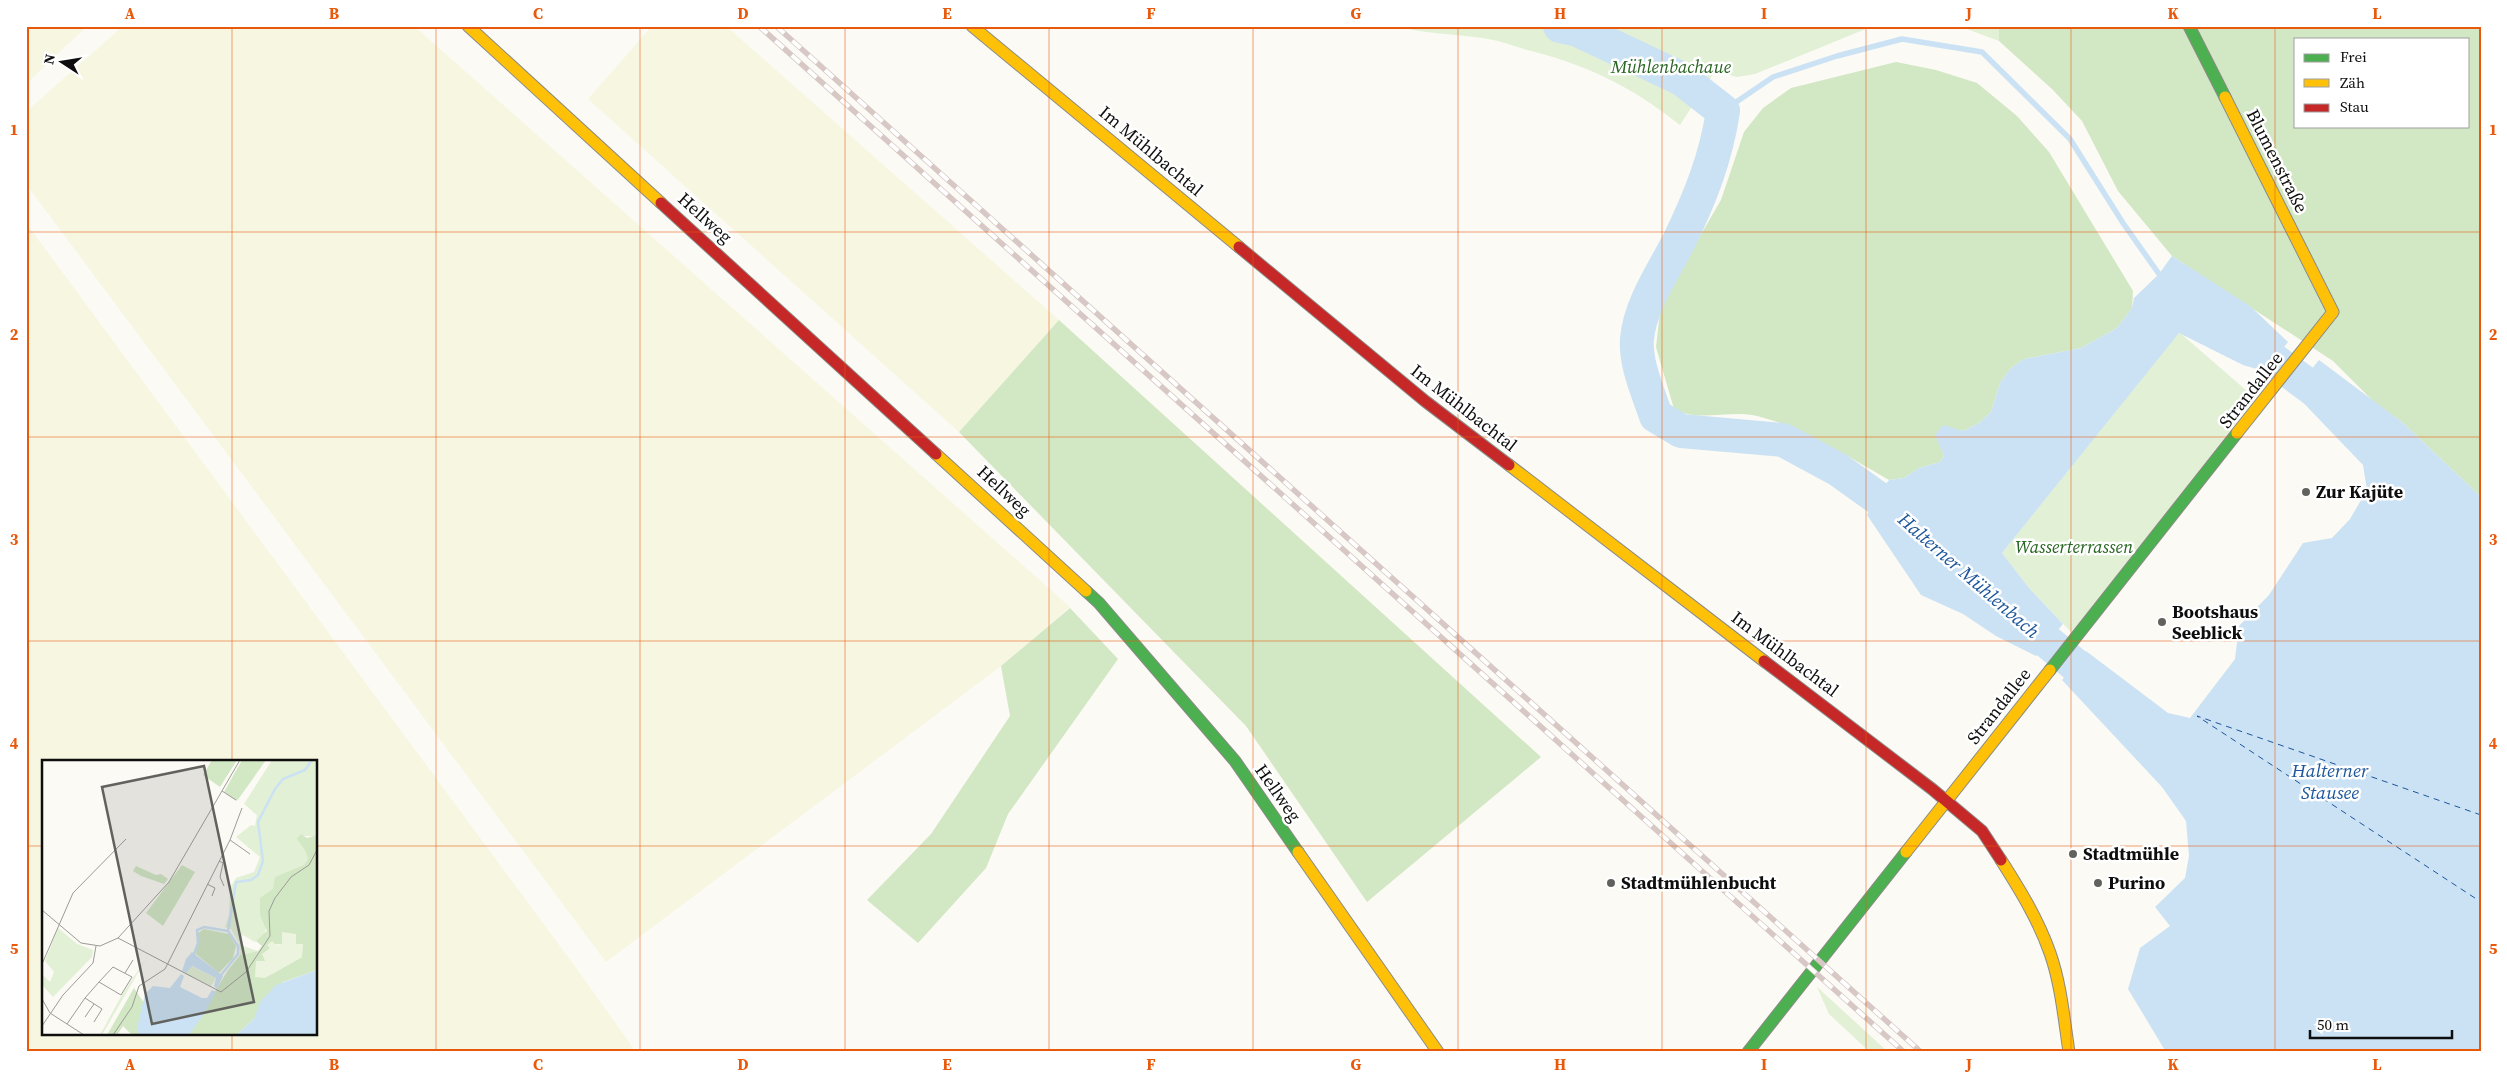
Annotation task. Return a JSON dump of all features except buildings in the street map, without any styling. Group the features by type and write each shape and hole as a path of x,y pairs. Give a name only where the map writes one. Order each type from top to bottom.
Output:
{"street":[{"name":"Hellweg","path":"468,26 1099,602 1235,761 1438,1052"},
{"name":"Im Mühlbachtal","path":"972,26 1425,401 1946,801 1982,832 2030,906 2050,953 2058,984 2069,1052"},
{"name":"Blumenstraße","path":"2190,26 2334,312"},
{"name":"Strandallee","path":"1748,1052 2271,394 2334,312"}],"green space":[{"path":"26,26 87,26 26,84"},
{"path":"123,26 414,26 1070,607 1001,666 606,962 26,184 26,112"},
{"path":"652,26 726,26 1059,320 959,432 588,99"},
{"name":"Mühlenbachaue","path":"1397,26 1873,26 1755,74 1737,77 1715,71 1680,125 1662,111 1625,88 1587,69 1567,62 1499,41"},
{"path":"1959,26 1999,26 1999,41"},
{"path":"1999,26 2481,26 2481,497 2402,422 2372,400 2333,361 2172,256 2118,191 2082,121 2052,89 1999,41"},
{"path":"1896,62 1936,70 1977,83 2017,116 2049,152 2133,291 2132,308 2117,328 2081,348 2024,359 2011,368 2000,383 1991,412 1979,423 1963,431 1943,426 1936,434 1944,456 1940,462 1919,468 1904,478 1889,480 1809,435 1775,421 1747,414 1693,415 1674,409 1656,347 1661,303 1721,200 1744,132 1763,108 1791,88"},
{"path":"26,223 582,976 636,1052 26,1052"},
{"path":"1059,320 1541,757 1367,902 1246,726 959,432"},
{"name":"Wasserterrassen","path":"2179,332 2255,398 2073,634 2029,588 2002,553"},
{"path":"1070,608 1118,659 1008,814 986,868 918,943 867,900 931,834 1010,716 1001,666"},
{"path":"1817,987 1888,1052 1870,1052 1829,1014"}],"water":[{"path":"2172,256 2250,306 2288,342 2269,366 2265,363 2260,370 2243,365 2179,333 2002,553 2029,588 2063,624 2036,656 1996,636 1963,614 1921,595 1867,515 1876,497 1889,480 1904,478 1919,468 1940,462 1944,456 1935,435 1943,425 1963,431 1979,423 1991,412 2000,383 2011,368 2024,359 2081,348 2117,328 2132,308 2134,298 2159,274"},
{"name":"Halterner Stausee","path":"2319,360 2402,422 2481,497 2481,1052 2166,1052 2128,989 2140,948 2170,926 2155,907 2185,878 2189,856 2186,821 2162,787 2062,680 2086,651 2168,713 2190,718 2235,659 2239,626 2269,595 2303,543 2332,538 2350,519 2367,490 2363,465 2293,392"}],"waterway":[{"name":"Halterner Mühlenbach","path":"1560,26 1578,30 1682,79 1723,111 1712,161 1694,209 1654,288 1639,326 1637,339 1638,358 1656,416 1681,431 1783,440 1837,469 1913,523"},
{"name":"Halterner Mühlenbach","path":"1723,111 1773,77 1837,56 1902,39 1982,52 2070,139 2123,223 2159,274"},
{"path":"2237,333 2339,408"},
{"name":"Halterner Mühlenbach","path":"2013,613 2110,694"}],"ferry route":[{"path":"2481,815 2197,716 2481,902"}],"railway":[{"path":"759,26 1904,1052"},
{"path":"776,26 1921,1052"}],"traffic: fast":[{"path":"2189,26 2225,97"},
{"path":"2050,670 2237,433"},
{"path":"1086,591 1099,603 1235,761 1298,852"},
{"path":"1748,1052 1906,852"}],"traffic: slow":[{"path":"468,26 661,203"},
{"path":"972,26 1239,247"},
{"path":"2225,97 2333,312 2237,433"},
{"path":"936,454 1086,591"},
{"path":"1509,465 1764,661"},
{"path":"1906,852 2050,670"},
{"path":"1298,852 1438,1052"},
{"path":"2001,860 2022,894 2050,953 2060,989 2069,1052"}],"traffic: jam":[{"path":"661,203 936,454"},
{"path":"1239,247 1425,401 1509,465"},
{"path":"1764,661 1932,789 1982,831 2001,860"}],"place":[{"name":"Zur Kajüte","path":"2306,492"},
{"name":"Bootshaus Seeblick","path":"2162,622"},
{"name":"Stadtmühle","path":"2073,854"},
{"name":"Stadtmühlenbucht","path":"1611,883"},
{"name":"Purino","path":"2098,883"}]}
